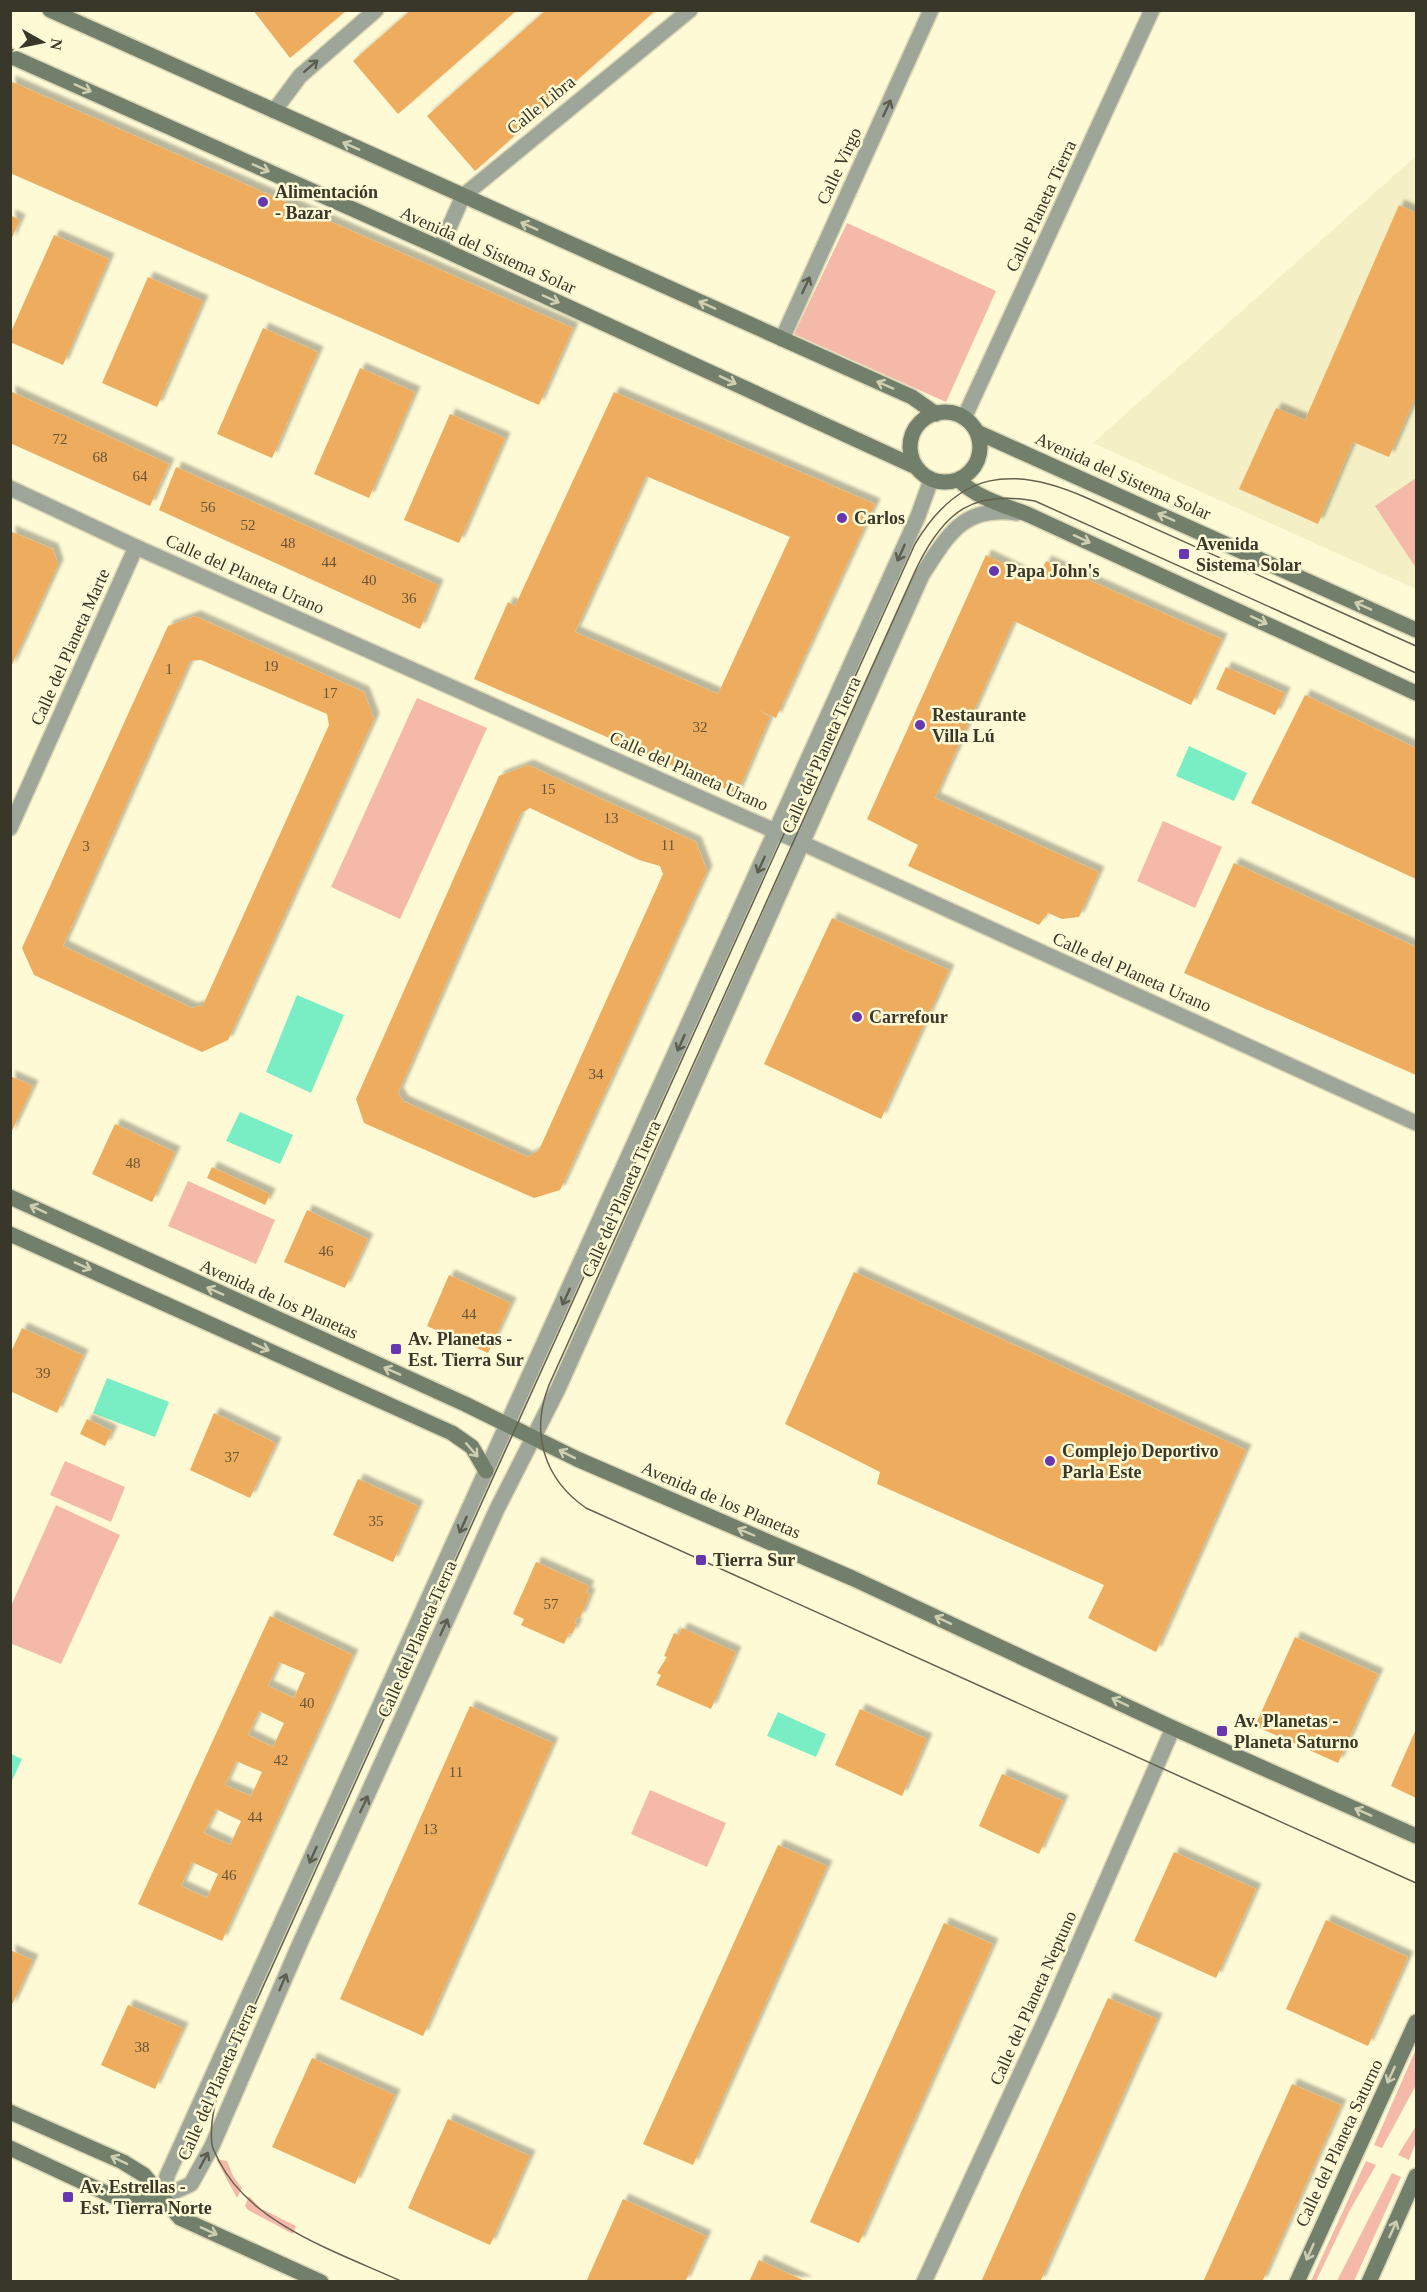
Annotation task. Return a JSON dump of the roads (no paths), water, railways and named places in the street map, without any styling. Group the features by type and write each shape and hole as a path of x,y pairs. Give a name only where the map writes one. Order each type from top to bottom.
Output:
{"street":[{"path":"50,10 79,16 274,111 912,397 936,414"},
{"path":"274,111 300,76 376,10"},
{"name":"Calle Libra","path":"440,248 463,196 690,10"},
{"name":"Calle Virgo","path":"782,339 931,10"},
{"name":"Calle Planeta Tierra","path":"964,418 1152,10"},
{"name":"Avenida del Sistema Solar","path":"10,56 440,248 916,467"},
{"path":"945,412 964,418 977,432 980,454 969,474 959,480 950,482 931,480 916,467 911,446 913,435 918,426 936,414 945,412"},
{"name":"Avenida del Sistema Solar","path":"977,432 1416,630"},
{"name":"Calle del Planeta Tierra","path":"163,2197 167,2176 918,516 931,480"},
{"path":"959,480 969,489 987,499 1029,514 1416,693"},
{"name":"Calle del Planeta Urano","path":"10,488 136,547 776,831 1416,1123"},
{"name":"Calle del Planeta Tierra","path":"163,2197 191,2184 212,2146 306,1931 497,1509 562,1379 922,576 948,535 975,514 1000,510 1029,514"},
{"name":"Calle del Planeta Marte","path":"10,828 136,547"},
{"name":"Avenida de los Planetas","path":"10,1197 508,1424 577,1459 852,1578 1173,1728 1416,1836"},
{"path":"10,1234 452,1433 472,1447 486,1471"},
{"name":"Calle del Planeta Neptuno","path":"924,2282 1049,2012 1173,1728"},
{"name":"Calle del Planeta Saturno","path":"1297,2282 1416,2022"},
{"path":"10,2112 123,2162 144,2175 180,2218 321,2282"},
{"path":"10,2148 121,2200 163,2197"},
{"path":"1369,2282 1416,2176"}],"tram line":[{"path":"403,2282 299,2235 252,2203 234,2183 219,2161 211,2136 213,2117 224,2073 915,544 932,519 950,501 969,488 990,481 1012,479 1035,481 1060,487 1087,498 1416,646"},
{"path":"1416,673 1035,501 1013,498 978,502 951,518 928,546 918,565 549,1385 543,1403 541,1420 541,1437 551,1469 560,1483 586,1508 1416,1883"}],"place":[{"name":"Alimentación - Bazar","path":"263,202"},
{"name":"Carlos","path":"842,518"},
{"name":"Avenida Sistema Solar","path":"1184,554"},
{"name":"Papa John's","path":"994,571"},
{"name":"Restaurante Villa Lú","path":"920,725"},
{"name":"Carrefour","path":"857,1017"},
{"name":"Av. Planetas - Est. Tierra Sur","path":"396,1349"},
{"name":"Complejo Deportivo Parla Este","path":"1050,1461"},
{"name":"Tierra Sur","path":"701,1560"},
{"name":"Av. Planetas - Planeta Saturno","path":"1222,1731"},
{"name":"Av. Estrellas - Est. Tierra Norte","path":"68,2197"}]}
